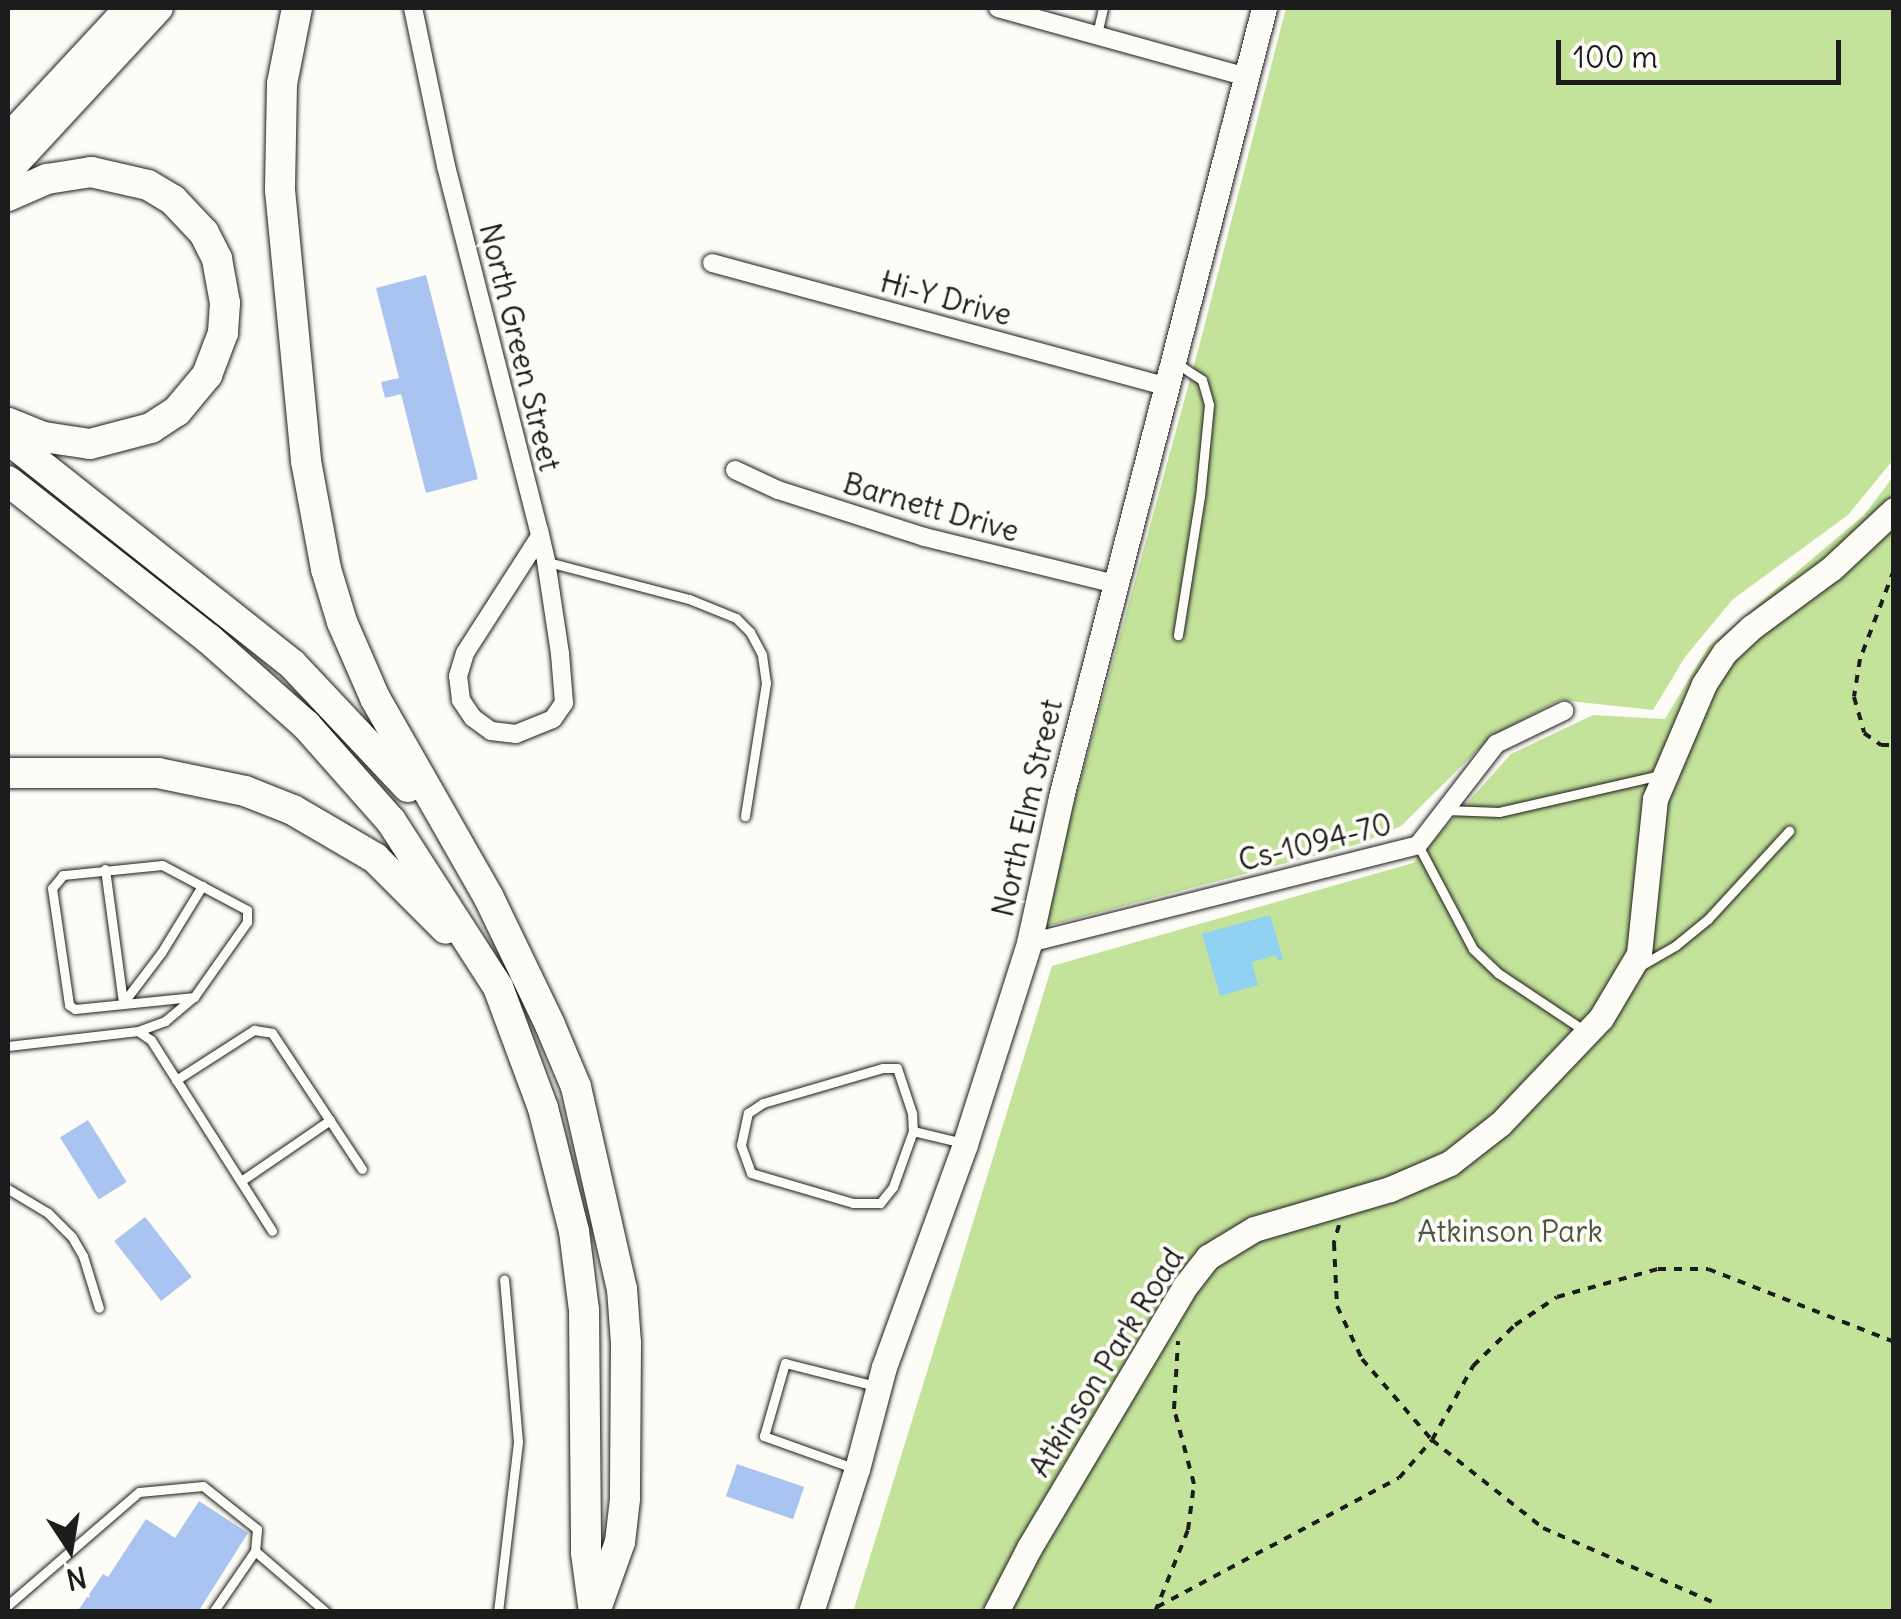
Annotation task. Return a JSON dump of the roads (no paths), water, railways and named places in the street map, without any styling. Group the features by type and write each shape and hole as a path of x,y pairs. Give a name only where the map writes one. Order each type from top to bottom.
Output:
{"highway":[{"path":"297,8 282,84 280,190 314,515 342,622 375,698 504,928 576,1087 622,1289 626,1498 620,1542 595,1612"},
{"path":"8,196 47,179 91,172 148,186 173,200 204,233 217,259 225,303 222,333 207,375 188,400 151,428 90,444 43,437 8,423"},
{"path":"8,438 292,664 371,744 447,830"},
{"path":"8,481 209,639 306,725 391,822 498,987 544,1108 574,1232 584,1310 586,1553 595,1612"},
{"path":"8,774 158,773 199,778 293,810 376,858 408,886 498,987"}],"main road":[{"path":"8,138 129,8"},
{"path":"8,172 158,8"}],"street":[{"name":"North Green Street","path":"413,8 446,166 540,536 546,561 564,703 552,720 516,734 492,731 473,718 461,700 458,676 465,653 540,536"},
{"path":"998,8 1246,77"},
{"name":"North Elm Street","path":"811,1612 857,1469 878,1386 965,1144 1029,943 1116,584 1264,8"},
{"name":"Hi-Y Drive","path":"712,263 1170,374"},
{"name":"Barnett Drive","path":"735,470 778,490 924,537 1116,584"},
{"name":"Atkinson Park Road","path":"996,1612 1028,1548 1196,1271 1222,1246 1254,1229 1431,1174 1468,1152 1588,1032 1632,971 1643,937 1648,839 1664,774 1704,684 1725,652 1752,626 1854,550 1894,510"},
{"name":"Cs-1094-70","path":"1029,943 1418,845 1496,744 1564,711"}],"lane":[{"path":"1097,34 1103,8"},
{"path":"1170,374 1202,380 1209,405 1200,496 1178,635"},
{"path":"546,561 688,599 736,618 750,632 762,654 766,683 745,816"},
{"path":"1444,810 1499,812 1664,774"},
{"path":"1632,971 1674,946 1708,918 1789,831"},
{"path":"1418,845 1473,949 1498,973 1588,1032"},
{"path":"8,1035 8,1046 138,1031 165,1020 194,996 249,916 247,910 162,865 63,876 52,888 68,1005 74,1009 194,996"},
{"path":"105,869 123,1003"},
{"path":"123,1003 162,953 202,886"},
{"path":"176,1080 254,1030 272,1034 362,1168"},
{"path":"138,1031 151,1040 272,1231"},
{"path":"883,1068 897,1068 912,1114 912,1132 893,1187 880,1203 853,1203 751,1173 742,1145 748,1113 762,1103 883,1068"},
{"path":"241,1182 330,1120"},
{"path":"912,1132 965,1144"},
{"path":"8,1189 48,1213 72,1238 84,1256 99,1308"},
{"path":"498,1612 518,1442 504,1280"},
{"path":"857,1469 765,1439 781,1367 792,1363 878,1386"},
{"path":"8,1604 139,1492 203,1486 256,1529 255,1551 213,1612"},
{"path":"255,1551 326,1612"}],"water":[{"path":"1270,915 1283,959 1278,961 1276,955 1252,962 1258,985 1220,996 1202,934"}],"park label":[{"name":"Atkinson Park","path":"1510,1231"}]}
